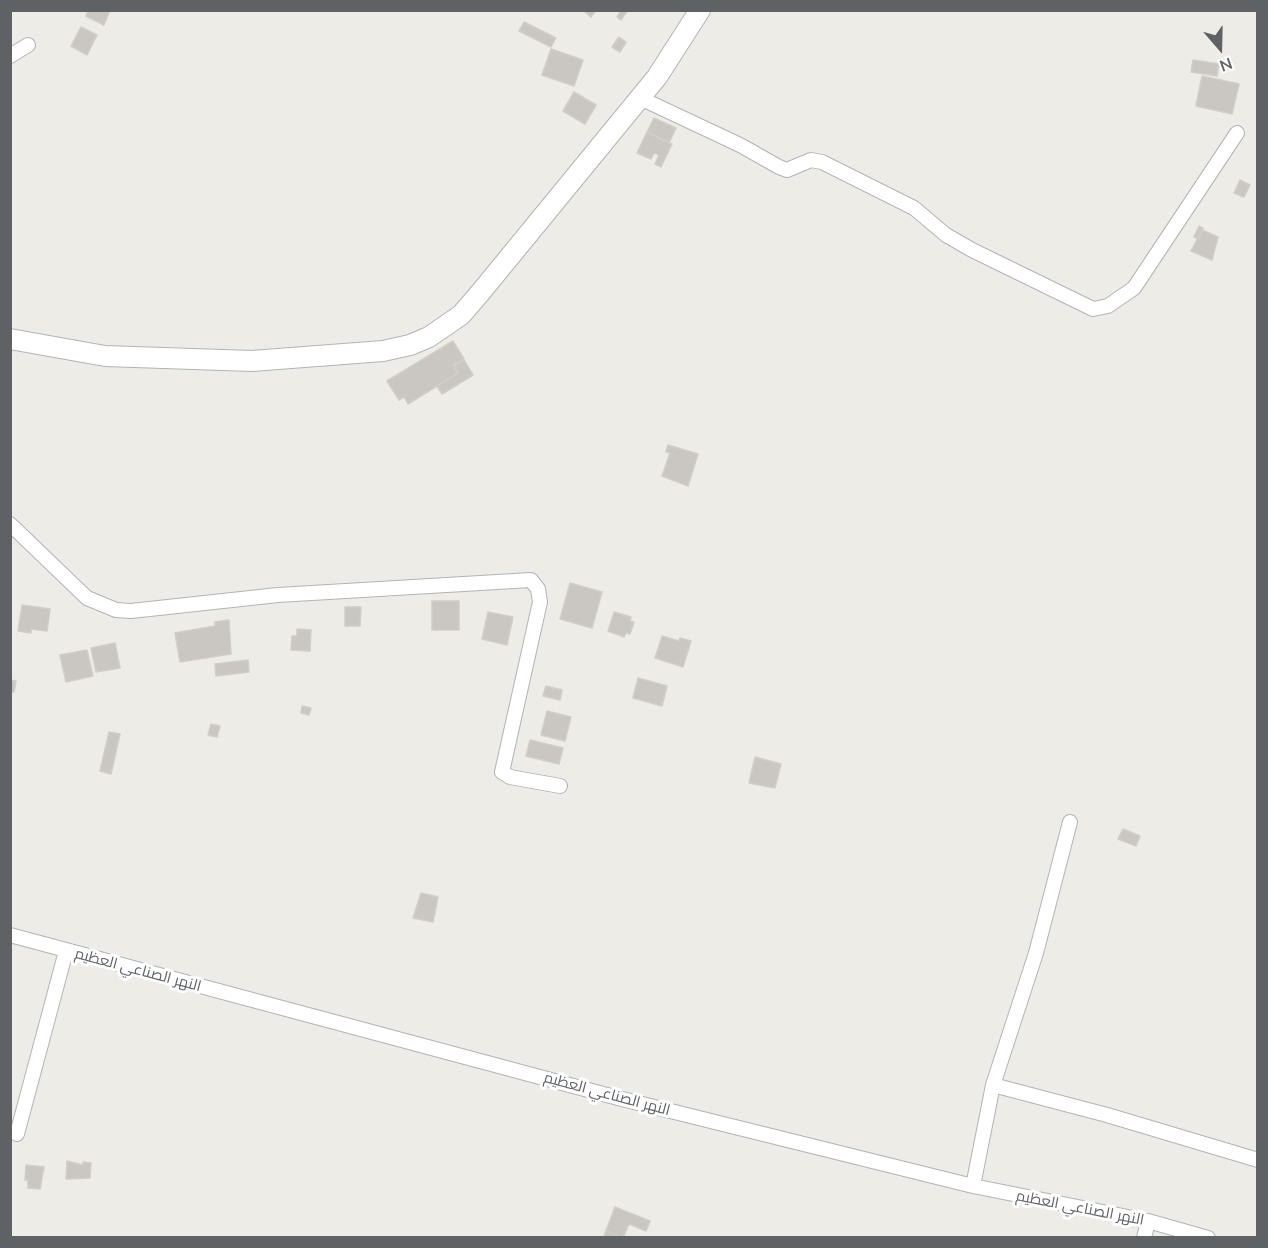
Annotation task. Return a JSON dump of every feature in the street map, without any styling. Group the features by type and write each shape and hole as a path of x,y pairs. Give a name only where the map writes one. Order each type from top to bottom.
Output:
{"street":[{"path":"10,339 105,356 252,361 343,355 410,345 442,330 461,315 657,77 700,10"},
{"path":"10,56 28,45"},
{"path":"640,98 740,145 779,167 788,170 811,160 822,162 914,208 946,235 972,250 1093,309 1108,306 1134,288 1237,133"},
{"path":"10,524 87,598 116,610 131,611 278,595 531,580 538,589 540,602 502,772 510,777 560,786"},
{"path":"973,1186 993,1085 1036,953 1070,822"},
{"name":"النهر الصناعي العظيم","path":"10,935 618,1098 973,1186 1148,1221 1208,1238"},
{"path":"17,1134 66,951"},
{"path":"993,1085 1107,1114 1257,1160"},
{"path":"1144,1238 1148,1221"}],"building":[{"path":"88,10 98,12 110,10 104,25 86,16"},
{"path":"583,10 596,10 591,17"},
{"path":"621,10 628,10 621,20 617,17"},
{"path":"524,22 556,38 551,47 519,31"},
{"path":"81,27 97,35 87,55 71,46"},
{"path":"619,37 626,42 620,52 612,47"},
{"path":"551,49 583,60 574,86 542,75"},
{"path":"1193,60 1219,64 1217,76 1191,72"},
{"path":"1202,76 1239,84 1232,114 1196,106"},
{"path":"574,92 596,105 585,124 563,111"},
{"path":"654,118 676,128 669,143 647,132"},
{"path":"647,132 672,144 661,167 655,164 659,155 654,153 651,159 637,153"},
{"path":"1240,180 1250,185 1244,197 1234,193"},
{"path":"1199,226 1203,228 1199,239 1194,237"},
{"path":"1202,230 1218,237 1212,260 1191,251"},
{"path":"453,341 464,359 453,365 458,373 408,404 404,397 399,400 387,381"},
{"path":"464,360 473,375 442,394 437,386 458,373 454,366"},
{"path":"668,445 698,454 688,486 662,476 670,453 666,452"},
{"path":"570,583 602,592 592,628 560,619"},
{"path":"432,601 459,601 459,630 432,630"},
{"path":"22,605 50,609 47,631 31,629 31,633 18,631"},
{"path":"345,607 361,607 360,626 345,626"},
{"path":"488,612 513,617 507,645 482,639"},
{"path":"614,612 631,617 630,621 634,622 630,634 626,633 624,637 608,631"},
{"path":"229,620 231,654 180,662 175,633 215,626 215,622"},
{"path":"297,629 311,630 310,651 291,650 292,636 297,636"},
{"path":"662,636 679,641 680,638 691,641 683,667 655,658"},
{"path":"115,643 120,668 96,672 91,648"},
{"path":"87,650 93,676 66,682 60,655"},
{"path":"248,660 249,672 216,676 215,664"},
{"path":"638,678 667,686 662,706 633,698"},
{"path":"10,680 16,681 14,692 10,692"},
{"path":"546,686 562,690 560,700 543,696"},
{"path":"302,706 311,708 309,715 301,713"},
{"path":"547,711 571,717 565,741 541,735"},
{"path":"211,724 220,726 217,737 208,735"},
{"path":"109,732 120,734 111,774 100,771"},
{"path":"530,740 563,748 559,764 526,756"},
{"path":"755,757 781,764 775,788 749,783"},
{"path":"1123,829 1140,836 1136,846 1118,839"},
{"path":"421,893 438,897 433,922 413,918"},
{"path":"67,1161 83,1165 83,1162 91,1163 90,1178 66,1179"},
{"path":"26,1165 44,1167 40,1189 28,1188 28,1180 25,1180"},
{"path":"615,1207 650,1221 646,1231 629,1224 623,1238 606,1231"},
{"path":"606,1231 623,1238 603,1238"}]}
